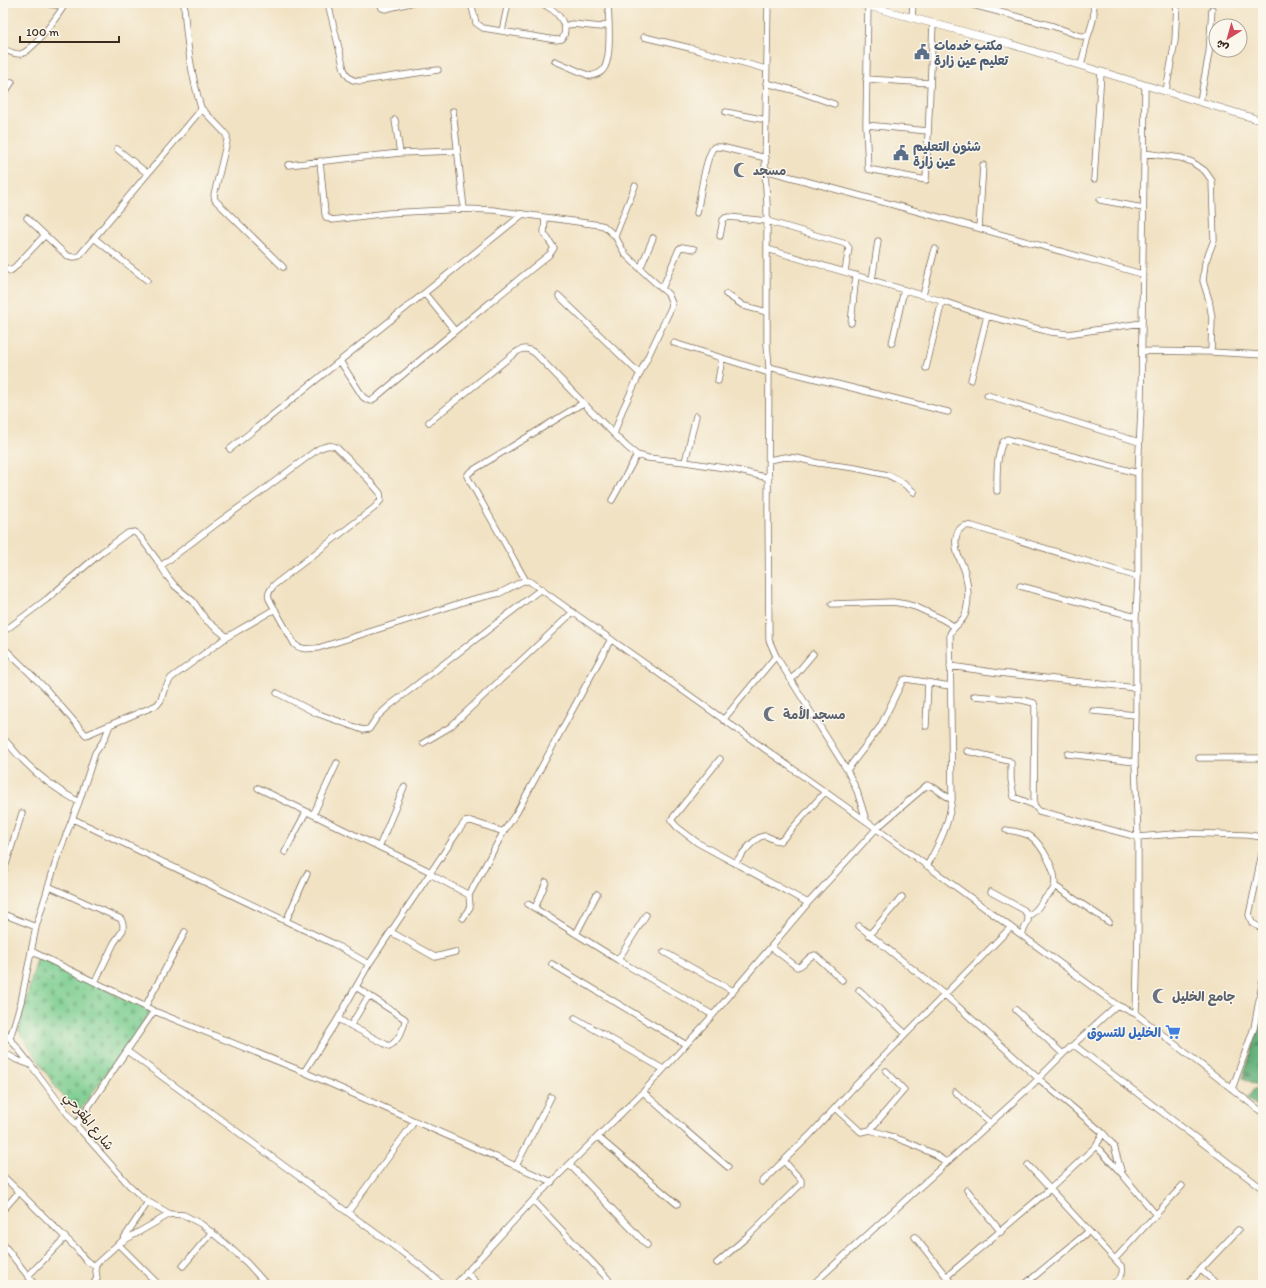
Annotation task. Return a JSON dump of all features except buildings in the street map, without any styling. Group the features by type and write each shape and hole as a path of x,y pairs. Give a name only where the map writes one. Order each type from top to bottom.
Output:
{"street":[{"path":"47,3 58,6 66,3"},
{"path":"3,49 11,53 19,54 28,51 40,38 66,3"},
{"path":"184,3 186,33 191,68 201,108 227,136 214,195 215,200 283,267"},
{"path":"328,3 344,69 347,77 352,81 438,70"},
{"path":"380,3 382,8 385,9 410,3"},
{"path":"471,3 476,23 483,28 560,40 564,37 565,27 557,14 548,6 539,3"},
{"path":"502,31 508,3"},
{"path":"555,62 590,76 602,71 606,65 609,49 608,3"},
{"path":"768,3 765,170 767,221 767,344 769,370 769,640 776,656 847,770 857,791 866,821"},
{"path":"857,3 1010,44 1263,121"},
{"path":"912,18 914,3"},
{"path":"965,3 1053,26 1080,36 1088,36"},
{"path":"1081,65 1093,17 1094,6 1092,3"},
{"path":"1166,91 1175,42 1176,3"},
{"path":"868,6 866,79 868,169 926,180 933,24"},
{"path":"1200,101 1209,52 1212,9"},
{"path":"565,27 572,24 601,27 609,23"},
{"path":"644,38 690,48 766,69"},
{"path":"1094,178 1102,73"},
{"path":"866,79 930,83"},
{"path":"3,94 12,82"},
{"path":"766,83 797,91 834,104"},
{"path":"1136,1014 1138,837 1135,762 1136,617 1138,577 1138,473 1142,351 1145,86"},
{"path":"27,218 66,254 75,258 79,256 201,108"},
{"path":"452,111 464,209"},
{"path":"726,112 766,120"},
{"path":"395,120 400,153"},
{"path":"866,125 928,131"},
{"path":"698,213 708,162 714,147 721,147 766,158"},
{"path":"117,149 147,173"},
{"path":"288,165 400,153 457,151"},
{"path":"1144,153 1181,158 1192,162 1205,171 1212,181 1214,240 1205,263 1203,281 1209,300 1212,318 1211,352"},
{"path":"320,161 325,214 326,217 332,220 388,213 464,209 493,210 600,225 604,226 615,236 625,254 668,294 672,303 622,411 614,434"},
{"path":"979,228 982,165"},
{"path":"765,170 1142,274"},
{"path":"615,236 635,186"},
{"path":"1100,200 1143,208"},
{"path":"230,449 425,294 522,214"},
{"path":"720,236 723,220 727,217 767,221 846,244 849,248 844,272"},
{"path":"340,361 363,397 371,401 454,331 553,251 554,248 544,233 545,218"},
{"path":"3,266 10,271 45,235"},
{"path":"94,238 147,280"},
{"path":"640,269 653,238"},
{"path":"872,280 878,240"},
{"path":"662,289 679,249 682,247 694,249"},
{"path":"767,249 923,295 987,316 1060,334 1142,324"},
{"path":"923,295 935,249"},
{"path":"851,323 856,275"},
{"path":"892,343 904,290"},
{"path":"425,294 454,331"},
{"path":"726,294 744,306 767,312"},
{"path":"559,296 640,374"},
{"path":"926,368 942,301"},
{"path":"971,380 987,316"},
{"path":"674,343 722,358 769,370 948,412"},
{"path":"429,422 515,352 521,348 526,348 536,354 614,434 637,455 648,458 731,469 769,478"},
{"path":"1142,351 1263,354"},
{"path":"718,381 722,358"},
{"path":"987,395 1139,442"},
{"path":"526,581 467,476 475,469 583,403"},
{"path":"685,462 696,416"},
{"path":"997,491 999,454 1002,442 1007,439 1138,473"},
{"path":"161,566 318,449 332,446 338,449 367,478 380,493 381,500 374,508 274,585 270,590 268,596 295,645 301,648 318,648 466,601 500,592 529,581 876,828 1117,1005 1136,1014 1263,1113"},
{"path":"612,500 637,455"},
{"path":"769,460 796,458 888,475 900,481 914,492"},
{"path":"927,866 944,834 952,800 950,634 962,621 966,611 967,585 966,572 957,552 956,543 958,531 961,527 966,525 1138,577"},
{"path":"3,632 47,599 102,552 128,533 135,532 138,534 175,586 193,601 206,620 227,637"},
{"path":"1020,586 1136,617"},
{"path":"277,693 316,713 363,730 369,729 389,706 541,589"},
{"path":"832,604 893,602 905,604 916,607 955,627"},
{"path":"3,647 45,688 86,735 114,722 158,705 171,678 227,637 275,610"},
{"path":"423,743 450,727 573,612"},
{"path":"463,918 470,907 469,895 504,831 517,812 610,639"},
{"path":"791,680 813,654"},
{"path":"723,720 776,656"},
{"path":"950,666 1136,688"},
{"path":"847,770 880,727 904,680 906,679 950,686"},
{"path":"926,726 928,683"},
{"path":"974,696 1022,700 1034,703 1034,805"},
{"path":"1093,711 1136,715"},
{"path":"10,1038 21,1002 36,927 48,886 57,858 73,819 95,753 104,740 110,725"},
{"path":"3,738 23,761 36,773 60,791 79,802"},
{"path":"967,751 1009,761 1011,763 1011,780 1014,797 1034,805 1039,811 1138,837 1185,833 1263,837"},
{"path":"1068,754 1135,762"},
{"path":"1199,758 1263,758"},
{"path":"720,759 671,820 677,827 698,843 808,903"},
{"path":"313,815 338,763"},
{"path":"454,1285 533,1200 643,1092 685,1044 713,1015 808,903 876,828 926,785 934,787 952,800"},
{"path":"379,847 404,787"},
{"path":"258,788 431,873 469,895"},
{"path":"735,864 746,849 759,837 764,836 776,841 781,841 825,792"},
{"path":"3,874 22,812"},
{"path":"285,852 306,812"},
{"path":"73,819 334,944 369,964"},
{"path":"304,1072 338,1019 369,964 459,830 468,821 471,821 504,831"},
{"path":"1006,830 1026,834 1038,843 1050,864 1054,877 1055,886 1049,895 1044,898 1039,908 1033,914 1028,916"},
{"path":"1263,849 1249,915 1252,923 1263,930"},
{"path":"286,921 307,874"},
{"path":"535,908 546,882"},
{"path":"48,886 121,919 123,930 114,943 95,982"},
{"path":"1055,886 1109,922"},
{"path":"991,892 1024,910 1028,916 1028,921 1022,934"},
{"path":"576,934 597,894"},
{"path":"869,935 902,896"},
{"path":"528,904 618,960 713,1015"},
{"path":"3,914 36,927"},
{"path":"618,960 646,915"},
{"path":"859,926 945,995 1039,1079 1103,1133 1114,1146 1122,1174"},
{"path":"762,1182 810,1135 1011,927"},
{"path":"145,1007 185,932"},
{"path":"391,932 435,957 455,952"},
{"path":"771,947 797,967 811,956 815,955 842,980"},
{"path":"32,951 154,1011 304,1072 552,1182"},
{"path":"664,952 733,990"},
{"path":"552,964 685,1044"},
{"path":"1232,1089 1254,1028 1263,979"},
{"path":"338,1019 389,1046 393,1044 405,1024 405,1019 356,987"},
{"path":"859,990 906,1034"},
{"path":"351,1025 369,996"},
{"path":"812,1285 1039,1079 1063,1054 1074,1046 1117,1005"},
{"path":"1016,1010 1063,1054"},
{"path":"76,1125 154,1011"},
{"path":"575,1018 663,1069"},
{"name":"شارع المقرحي","path":"3,1030 76,1125 129,1185 148,1202 170,1214"},
{"path":"1074,1046 1263,1189"},
{"path":"127,1051 348,1212 425,1269 444,1285"},
{"path":"3,1052 17,1060 31,1065"},
{"path":"870,1130 904,1090 886,1071"},
{"path":"643,1092 728,1167"},
{"path":"955,1092 990,1123"},
{"path":"516,1166 551,1097"},
{"path":"835,1108 861,1132 870,1130 907,1142 932,1153 946,1162"},
{"path":"348,1212 412,1125"},
{"path":"946,1277 1050,1190 1096,1146 1103,1133"},
{"path":"598,1137 677,1204"},
{"path":"1096,1146 1122,1174 1156,1215"},
{"path":"717,1263 749,1235 801,1184 801,1180 784,1161"},
{"path":"570,1164 646,1245"},
{"path":"1028,1165 1122,1267 1123,1273 1121,1278 1111,1285"},
{"path":"3,1176 78,1249 87,1262 95,1265"},
{"path":"1115,1259 1182,1186"},
{"path":"967,1190 1001,1232"},
{"path":"3,1210 19,1192"},
{"path":"533,1200 608,1279"},
{"path":"95,1265 119,1243 148,1202"},
{"path":"119,1243 170,1214 184,1214 212,1232 247,1263 267,1285"},
{"path":"1024,1285 1089,1230"},
{"path":"1186,1285 1238,1230"},
{"path":"183,1266 212,1232"},
{"path":"915,1237 953,1285"},
{"path":"28,1276 65,1238"},
{"path":"119,1243 159,1285"},
{"path":"3,1244 35,1285"},
{"path":"93,1285 97,1278 95,1265"},
{"path":"1201,1270 1218,1285"},
{"path":"466,1272 479,1285"}],"green space":[{"path":"38,956 151,1012 80,1110 59,1092 18,1030"},
{"path":"1260,1024 1263,1026 1263,1088 1243,1078"},
{"path":"1255,1088 1263,1095 1263,1111 1247,1098"}],"place":[{"name":"مكتب خدمات تعليم عين زارة","path":"922,52"},
{"name":"شئون التعليم عين زارة","path":"901,153"},
{"name":"مسجد","path":"741,170"},
{"name":"مسجد الأمة","path":"771,714"},
{"name":"جامع الخليل","path":"1160,996"},
{"name":"الخليل للتسوق","path":"1173,1032"}]}
